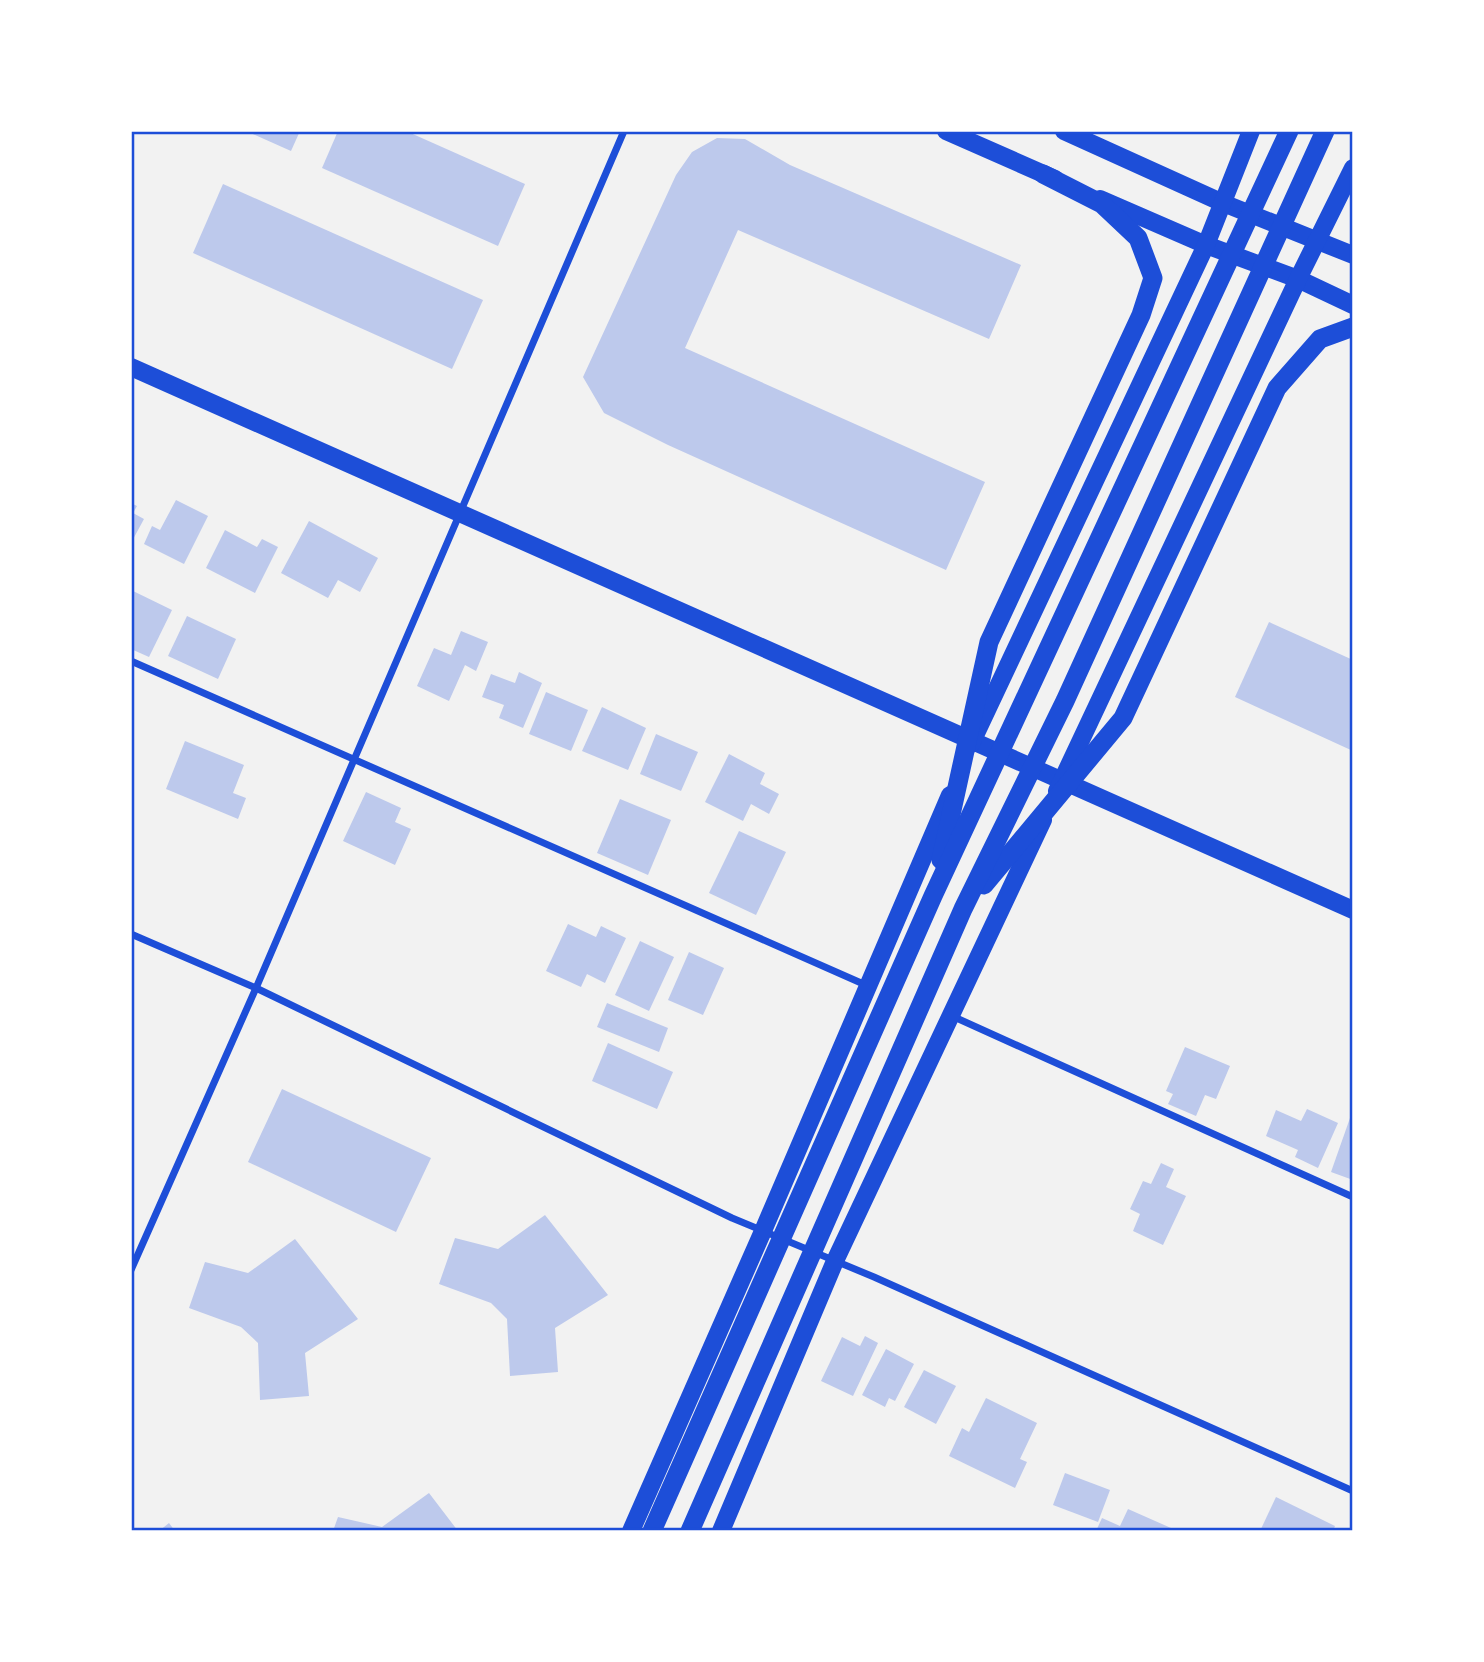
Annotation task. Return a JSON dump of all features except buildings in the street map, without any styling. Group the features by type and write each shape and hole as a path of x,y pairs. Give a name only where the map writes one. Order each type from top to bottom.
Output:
{"highway":[{"path":"652,1531 933,895 1289,131"},
{"path":"690,1531 963,909 1065,701 1325,131"},
{"path":"933,895 989,642 1140,315 1153,278 1138,237 1102,204 1043,174"},
{"path":"963,909 1123,718 1277,388 1320,339 1353,327"}],"main road":[{"path":"946,131 1206,245 1298,279 1353,304"},
{"path":"1064,131 1223,203 1353,256"},
{"path":"631,1531 764,1231 972,742 1206,245 1251,131"},
{"path":"721,1531 835,1261 1298,279 1353,168"},
{"path":"131,367 1353,910"}],"street":[{"path":"131,1270 256,988 624,131"},
{"path":"131,662 869,987"},
{"path":"131,934 256,988 732,1218 1353,1491"},
{"path":"951,1016 1353,1197"}]}
